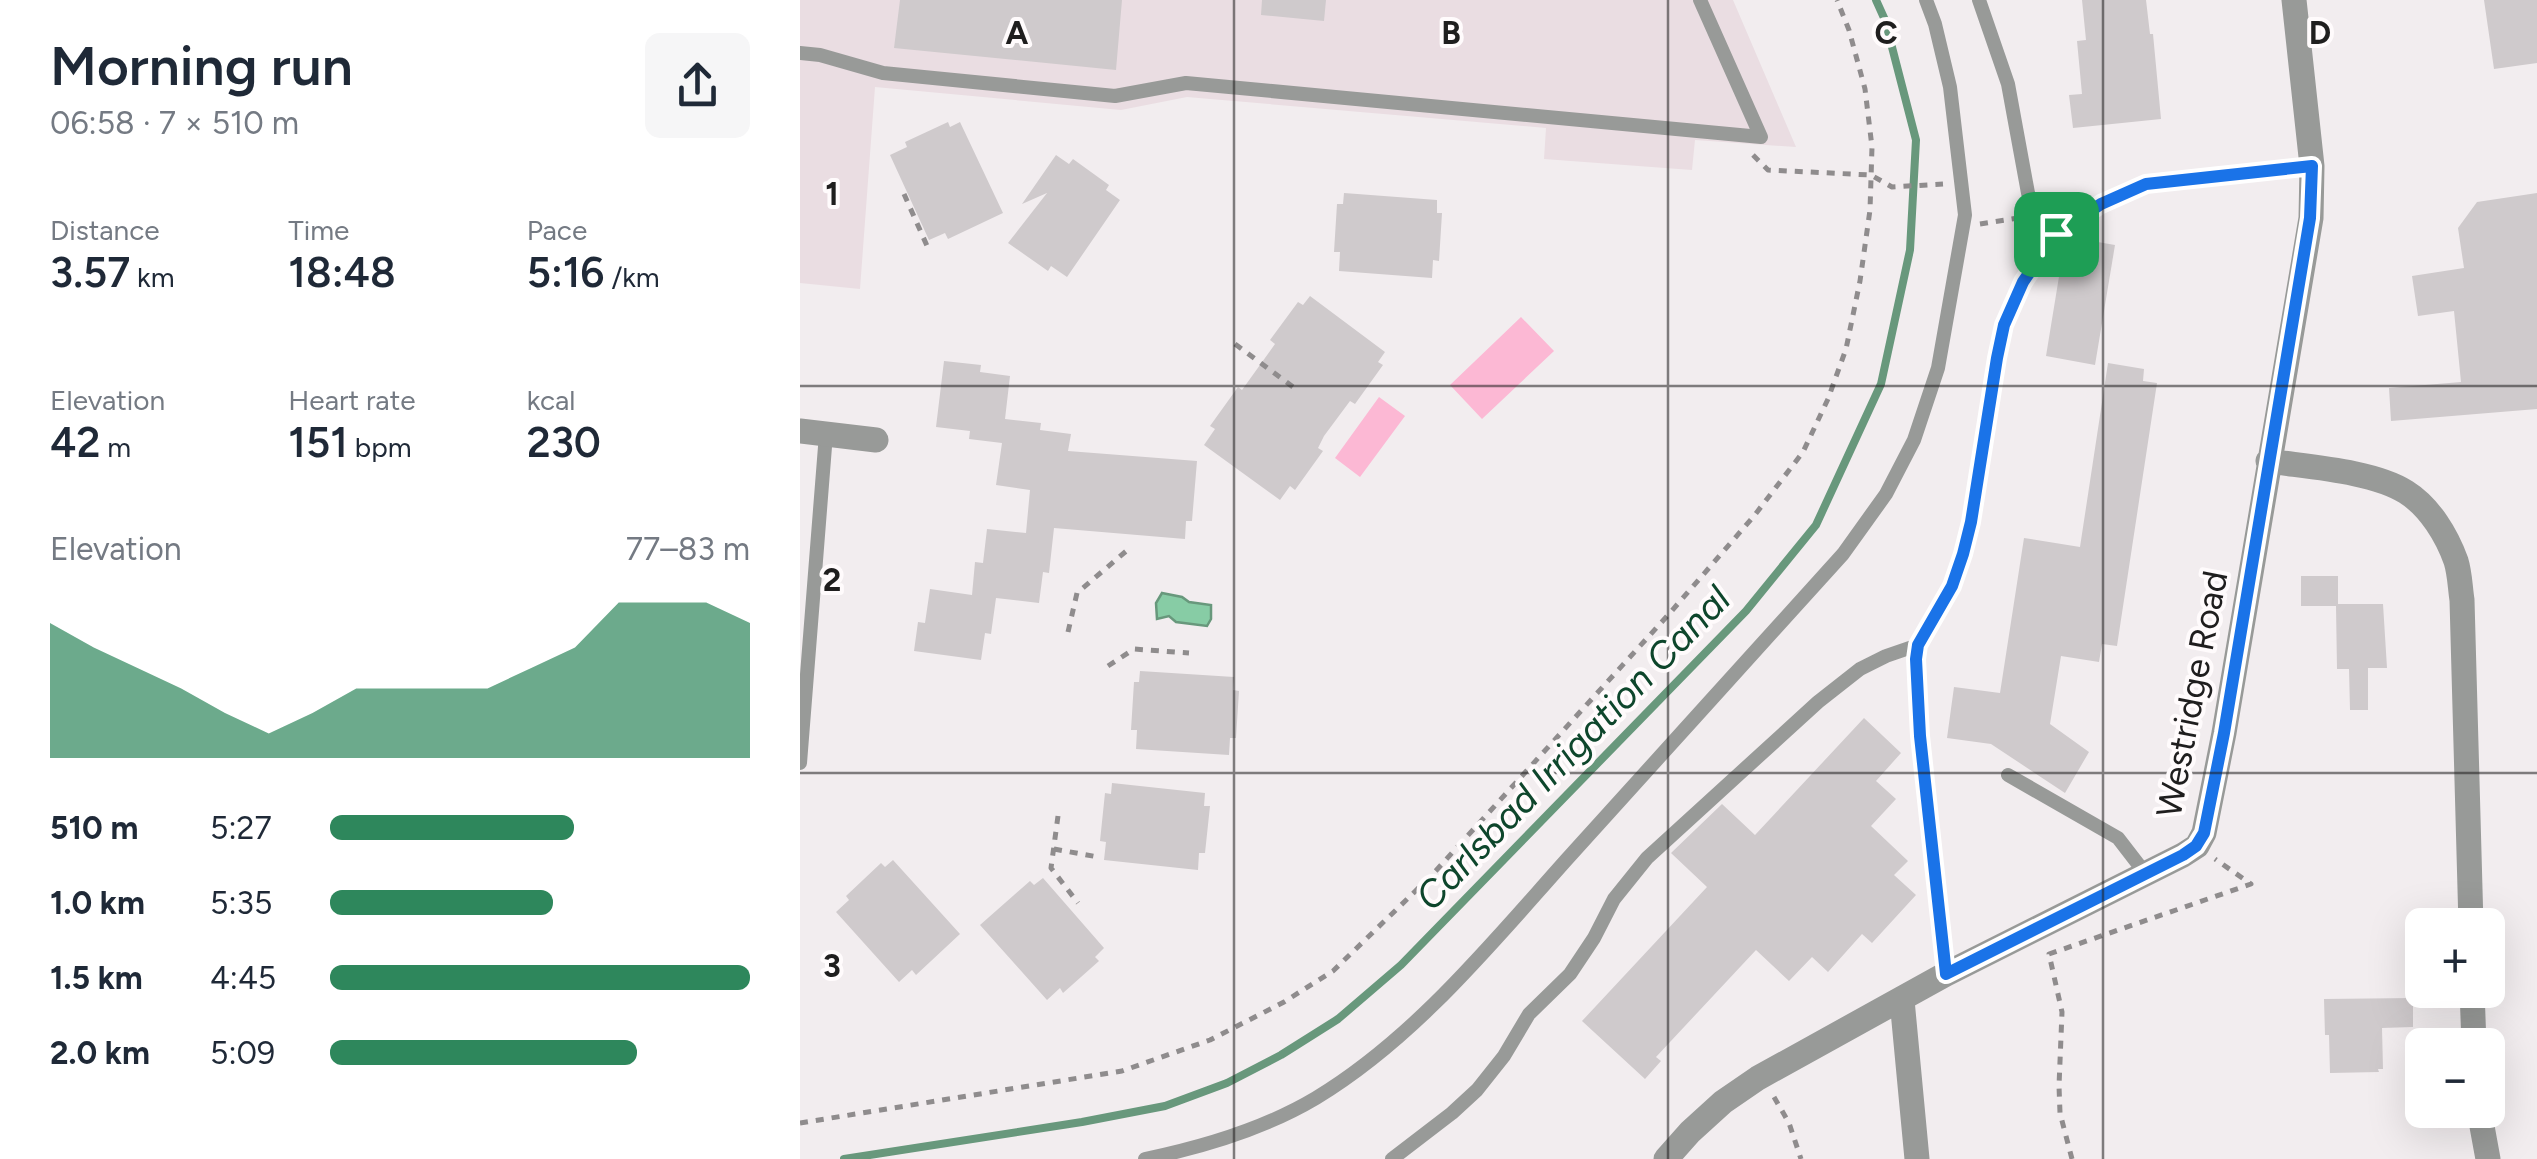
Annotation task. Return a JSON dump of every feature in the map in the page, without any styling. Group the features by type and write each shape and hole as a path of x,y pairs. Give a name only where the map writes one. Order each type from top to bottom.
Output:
{"street":[{"name":"Westridge Road","path":"1666,1159 1722,1102 1758,1078 1946,974 2183,855 2196,846 2204,833 2310,218 2312,166 2294,0"},
{"path":"813,433 876,440"},
{"path":"2268,461 2376,479 2407,493 2431,515 2446,537 2457,565 2462,600 2471,908"},
{"path":"1902,1000 1917,1159"},
{"path":"2482,1128 2488,1159"}],"lane":[{"path":"800,54 820,55 884,72 1115,96 1186,83 1761,137 1700,0"},
{"path":"1145,1159 1232,1136 1315,1098 1412,1024 1488,948 1843,554 1886,494 1914,440 1938,368 1966,215 1950,86 1926,0"},
{"path":"1979,0 2008,84 2028,193 2036,215 2056,234"},
{"path":"1946,974 1920,736 1916,659 1918,645 1952,586 1963,554 2004,325 2023,282 2056,234 2101,204 2146,184 2312,166"},
{"path":"800,763 813,433"},
{"path":"1392,1159 1476,1090 1504,1056 1529,1014 1570,974 1614,899 1647,858 1832,690 1860,669 1918,645"},
{"path":"2008,775 2118,838 2145,874"}],"path":[{"path":"800,1123 1122,1071 1210,1040 1284,1002 1333,971 1432,875 1754,516 1803,452 1828,399 1846,349 1862,263 1870,210 1872,148 1865,89 1837,0"},
{"path":"1734,134 1768,170 1870,175 1892,187 1962,183"},
{"path":"904,194 928,248"},
{"path":"1964,227 2036,215"},
{"path":"1235,344 1293,386"},
{"path":"1068,632 1077,593 1131,547"},
{"path":"1108,666 1134,649 1190,653"},
{"path":"1058,816 1051,868 1078,903"},
{"path":"2072,1159 2060,1113 2062,1012 2049,954 2251,884 2196,846"},
{"path":"1054,849 1098,856"},
{"path":"1773,1094 1789,1123 1801,1159"}],"shaded area":[{"path":"800,0 1733,0 1796,147 1695,140 1692,170 1544,159 1546,128 1187,97 1121,110 875,87 860,289 800,283"},
{"path":"1521,317 1554,351 1482,419 1450,385"},
{"path":"1379,397 1405,416 1360,477 1335,458"},
{"path":"1162,593 1211,605 1207,626 1176,622 1169,616 1157,619 1156,603"}],"building":[{"path":"900,0 1122,0 1116,70 894,48"},
{"path":"1262,0 1326,0 1324,21 1261,15"},
{"path":"2082,0 2146,0 2161,119 2073,128 2069,95 2082,94 2077,41 2086,40"},
{"path":"2484,0 2537,0 2537,63 2494,69"},
{"path":"948,122 950,127 960,122 1003,213 948,239 945,233 929,240 890,155 907,147 905,142"},
{"path":"1056,155 1069,164 1073,159 1109,185 1106,190 1120,200 1067,277 1051,266 1048,271 1008,243 1047,193 1022,204"},
{"path":"1344,193 1437,200 1437,213 1442,213 1439,261 1433,260 1432,278 1339,271 1340,252 1334,252 1337,204 1343,204"},
{"path":"2537,193 2537,409 2391,421 2389,388 2461,382 2454,311 2418,316 2412,276 2464,268 2458,228 2477,202"},
{"path":"2069,237 2115,245 2095,365 2046,356 2065,240"},
{"path":"1310,296 1385,352 1378,362 1383,365 1355,404 1350,401 1324,436 1318,448 1323,451 1295,490 1290,486 1280,500 1204,445 1215,429 1210,426 1275,344 1270,340 1298,302 1303,305"},
{"path":"944,361 981,365 980,372 1010,376 1005,419 1041,423 1040,430 1071,434 1068,451 1197,461 1192,521 1186,521 1185,539 1054,528 1049,573 1043,572 1039,603 996,598 991,634 985,633 981,660 914,651 918,622 925,623 930,589 972,595 975,562 983,563 987,529 1026,533 1030,490 996,485 1002,443 969,439 970,431 936,427"},
{"path":"2108,363 2144,369 2143,381 2157,383 2117,646 2102,644 2099,662 2061,656 2050,724 2089,752 2065,793 1991,744 1947,738 1954,687 2000,693 2024,538 2080,547"},
{"path":"2301,576 2338,576 2338,604 2383,604 2387,668 2368,668 2368,710 2350,710 2349,669 2337,669 2336,606 2301,606"},
{"path":"1140,671 1234,677 1233,690 1239,691 1236,738 1230,738 1229,755 1136,749 1137,730 1131,730 1134,682 1139,682"},
{"path":"1864,718 1901,753 1876,781 1896,799 1871,826 1908,861 1894,875 1916,895 1872,943 1862,934 1828,972 1812,957 1789,981 1756,950 1656,1057 1661,1061 1645,1079 1582,1021 1707,887 1671,853 1722,804 1755,835"},
{"path":"1112,783 1205,793 1204,806 1210,806 1205,853 1199,853 1198,870 1104,860 1106,842 1100,841 1105,793 1111,794"},
{"path":"893,860 960,934 916,975 912,970 899,982 836,912 849,900 846,896 881,863 885,867"},
{"path":"1043,878 1104,948 1095,957 1099,961 1063,993 1060,988 1047,1000 980,925 1030,881 1034,885"},
{"path":"2405,998 2405,1008 2413,1008 2413,1027 2382,1028 2383,1069 2379,1072 2330,1073 2324,999"}],"waterway":[{"name":"Carlsbad Irrigation Canal","path":"844,1159 1165,1106 1227,1083 1281,1055 1338,1019 1401,965 1746,611 1816,525 1881,384 1910,250 1916,140 1885,20 1876,0"}],"route":[{"path":"2312,166 2310,218 2204,833 2196,846 2183,855 1946,974 1920,736 1918,645 1952,586 1963,554 2004,325 2023,282 2056,234 2101,204 2146,184 2312,166"}]}
